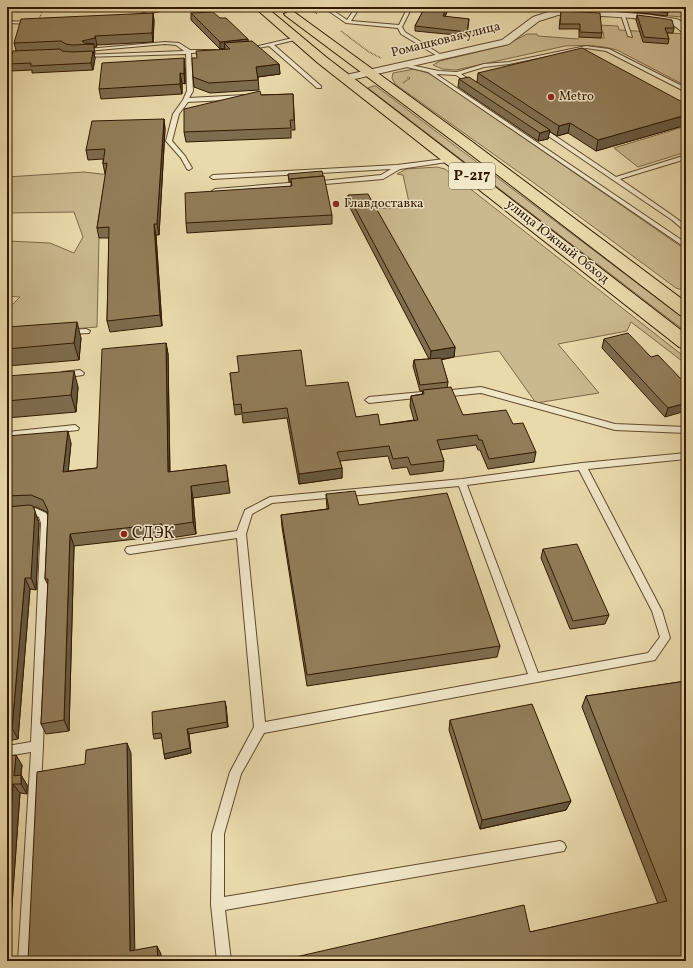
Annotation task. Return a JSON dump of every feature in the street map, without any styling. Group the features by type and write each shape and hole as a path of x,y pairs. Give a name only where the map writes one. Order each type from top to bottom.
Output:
{"main road":[{"name":"улица Южный Обход","path":"259,7 346,78 686,343"},
{"name":"улица Южный Обход","path":"280,7 369,72 686,311"}],"street":[{"name":"Ромашковая улица","path":"346,78 504,42 536,19 557,10 676,22"},
{"path":"682,11 676,22 686,31"}],"lane":[{"path":"126,18 176,7"},
{"path":"325,7 348,22 400,27"},
{"path":"348,22 358,7"},
{"path":"373,7 409,10 400,27"},
{"path":"623,16 630,36"},
{"path":"7,22 37,23"},
{"path":"400,27 403,33 441,56"},
{"path":"238,50 297,38"},
{"path":"79,50 165,43 177,44 188,51"},
{"path":"270,44 319,87"},
{"path":"401,65 426,69 439,73 457,74 484,66 509,64 586,47 607,50 686,90"},
{"path":"188,51 190,91 186,100 176,114 169,141 186,160 189,168"},
{"path":"74,56 223,51"},
{"path":"7,55 25,54"},
{"path":"426,69 686,246"},
{"path":"457,74 479,88"},
{"path":"186,100 254,96"},
{"path":"531,123 674,219 686,230"},
{"path":"615,179 686,157"},
{"path":"213,177 398,167 452,160"},
{"path":"207,192 383,177 398,167"},
{"path":"62,332 86,330"},
{"path":"51,376 80,373"},
{"path":"369,400 481,390 615,427 686,430"},
{"path":"7,435 75,428"},
{"path":"224,961 218,905 218,834 236,772 260,728 241,534 248,512 270,500 462,482 582,466 686,456"},
{"path":"260,728 651,657 665,638 657,611 582,466"},
{"path":"462,482 535,678"},
{"path":"7,514 35,511 44,515 46,523 37,746 25,961"},
{"path":"130,550 241,534"},
{"path":"7,752 37,746"},
{"path":"218,905 560,847"}],"path":[{"path":"14,10 19,12 43,9 109,7"},
{"path":"308,7 320,16"},
{"path":"7,10 22,8 26,10"},
{"path":"37,23 43,9"},
{"path":"339,30 369,52 382,59"}],"shaded area":[{"path":"554,7 686,7 686,27 683,17"},
{"path":"578,24 618,26 619,30 686,34 686,86 617,50 598,46 565,46 456,70 442,69 433,65 440,61 506,45 527,34 578,39 579,37 604,38 603,32 579,30"},
{"path":"414,69 428,73 449,86 686,250 686,291 676,288 534,183 395,84 392,78 393,73"},
{"path":"376,86 686,320 686,332 368,88"},
{"path":"683,127 686,129 686,152 638,167 614,148"},
{"path":"437,167 445,169 686,358 686,364 631,322 627,331 558,344 599,393 536,403 499,351 454,357 383,231 368,209 410,207 403,175 397,174 406,169"},
{"path":"84,172 110,175 99,238 97,327 7,334 7,305 13,304 20,297 7,296 7,241 50,243 74,253 83,237 74,212 7,213 7,177"}],"building":[{"path":"425,7 447,7 443,16 469,19 467,32 415,26"},
{"path":"666,7 668,13 634,8"},
{"path":"561,11 600,13 602,33 580,32 580,24 560,24"},
{"path":"213,12 220,18 226,18 248,39 220,42 191,13"},
{"path":"153,13 152,33 95,36 95,38 82,41 84,43 94,44 72,45 61,41 14,43 21,19"},
{"path":"637,15 672,20 674,28 665,28 669,39 644,37"},
{"path":"252,41 279,64 256,67 258,80 209,83 193,77 192,58 197,58 196,51 230,49 224,43"},
{"path":"582,48 686,104 686,115 598,140 570,123 559,126 478,73"},
{"path":"60,49 62,51 72,52 93,51 91,63 31,66 31,63 9,64 13,51"},
{"path":"184,58 184,74 180,73 180,84 99,89 102,63"},
{"path":"469,77 550,130 540,133 459,79"},
{"path":"260,91 261,95 293,94 294,120 290,120 291,128 184,132 184,109"},
{"path":"164,119 157,224 154,224 160,315 107,321 109,227 97,228 107,163 103,164 105,149 86,150 92,121"},
{"path":"322,171 323,176 289,179 288,174"},
{"path":"324,176 332,215 186,223 185,193 292,186 291,179"},
{"path":"368,194 455,347 431,351 348,195"},
{"path":"77,322 74,343 7,349 7,327"},
{"path":"628,333 651,357 658,355 682,380 686,380 686,403 668,408 604,339"},
{"path":"166,343 168,472 226,465 228,481 191,486 193,522 161,527 162,524 70,534 64,720 41,724 48,579 45,579 48,511 43,500 31,495 7,496 7,436 68,431 63,472 97,468 102,349"},
{"path":"301,350 306,386 348,382 356,417 378,414 380,425 418,420 411,396 424,394 423,390 451,387 463,415 506,410 513,424 523,423 536,452 489,459 482,440 479,440 477,435 437,440 444,461 411,465 408,457 393,459 389,446 337,452 342,468 299,474 287,408 242,413 241,404 234,405 230,373 239,372 237,356"},
{"path":"441,358 448,382 420,385 414,360"},
{"path":"74,371 71,395 7,401 7,376"},
{"path":"355,491 359,505 447,493 500,646 307,675 281,515 329,509 326,494"},
{"path":"33,506 35,511 31,578 25,578 12,728 7,729 7,507"},
{"path":"577,544 609,615 573,621 543,549"},
{"path":"686,681 686,961 278,961 524,905 530,932 667,901 586,696"},
{"path":"225,701 227,722 187,729 190,748 164,754 161,733 153,734 152,712"},
{"path":"532,704 571,801 482,820 450,720"},
{"path":"127,743 130,951 157,946 158,961 28,961 37,772 85,764 86,750"},
{"path":"16,755 14,776 21,775 21,784 13,784 7,866 7,756"}],"place":[{"name":"Metro","path":"551,97"},
{"name":"Главдоставка","path":"336,204"},
{"name":"СДЭК","path":"124,534"}]}
